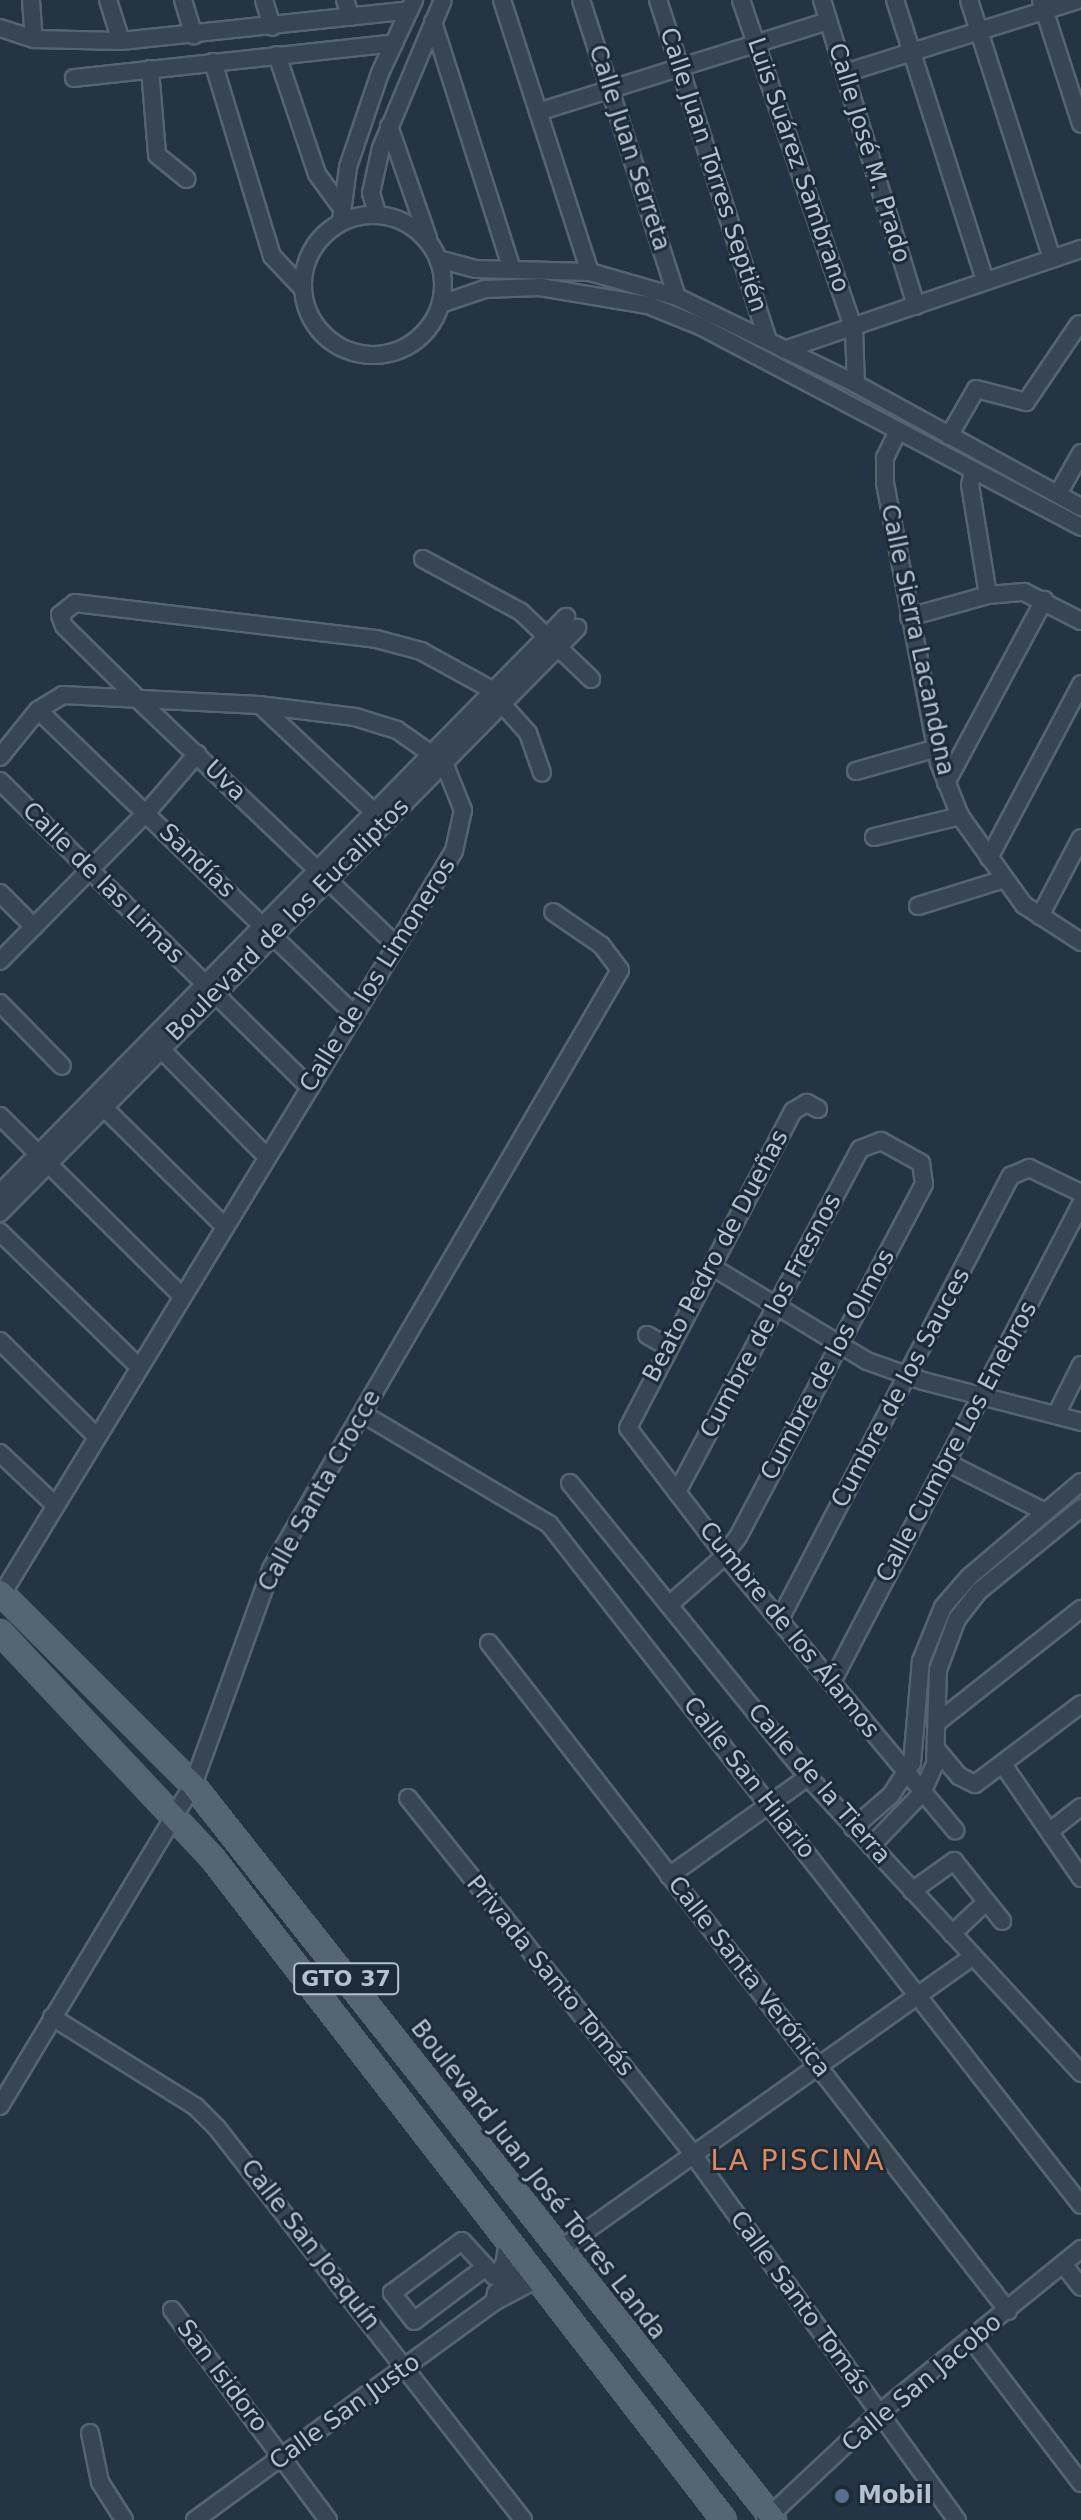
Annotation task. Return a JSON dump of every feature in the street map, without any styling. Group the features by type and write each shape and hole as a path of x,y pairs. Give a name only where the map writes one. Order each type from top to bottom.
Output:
{"main road":[{"name":"Boulevard Juan José Torres Landa","path":"1,1593 193,1785 770,2518"},
{"name":"GTO 37","path":"0,1632 173,1813 509,2238 724,2520"}],"street":[{"path":"31,0 34,39"},
{"path":"108,0 121,41"},
{"path":"183,0 194,35"},
{"path":"264,0 272,27"},
{"path":"345,0 351,17"},
{"path":"377,213 371,193 389,126 443,0"},
{"path":"502,0 590,272"},
{"name":"Calle Juan Serreta","path":"581,0 677,297"},
{"name":"Calle Juan Torres Septién","path":"658,0 768,340"},
{"name":"Luis Suárez Sambrano","path":"741,0 854,330 856,384"},
{"name":"Calle José M. Prado","path":"822,0 916,306"},
{"path":"895,0 985,281"},
{"path":"969,0 1052,259"},
{"path":"845,73 980,31 1042,5 1078,0"},
{"path":"0,28 34,39 121,41 272,27 412,5"},
{"path":"302,288 312,249 341,214 348,167 394,43 412,5"},
{"path":"1042,5 1081,124"},
{"path":"538,112 828,21"},
{"path":"433,22 512,269"},
{"path":"74,78 394,43"},
{"path":"277,55 317,174 341,214"},
{"path":"213,62 272,256 302,288 315,326 346,350 365,355 385,355 412,343 433,322 441,304 438,259 389,126"},
{"path":"150,69 157,155 187,179"},
{"path":"341,214 377,213 414,227 430,243"},
{"path":"784,350 854,330 1081,249"},
{"path":"438,259 461,267 590,272 677,297 856,384 1081,507"},
{"path":"441,304 485,289 540,287 648,305 700,326 1081,527"},
{"path":"949,436 976,389 1026,402 1079,324"},
{"name":"Calle Sierra Lacandona","path":"898,431 884,470 934,749 946,783 960,816 1004,879 1040,916 1081,942"},
{"path":"1058,494 1081,453"},
{"path":"973,471 970,485 988,595"},
{"path":"423,559 498,597 555,639 591,679"},
{"path":"909,617 988,595 1024,592 1081,621"},
{"path":"946,783 1044,600"},
{"name":"Uva","path":"395,944 136,697 64,626 60,615 75,603 376,639 434,656 497,697"},
{"name":"Boulevard de los Eucaliptos","path":"0,1213 43,1159 98,1102 571,622"},
{"path":"989,858 1081,684"},
{"path":"0,757 38,710 72,694 259,705 377,722 439,758"},
{"path":"497,697 528,733 542,773"},
{"path":"259,705 375,813"},
{"name":"Sandías","path":"38,710 354,1014"},
{"path":"856,771 934,749"},
{"path":"0,961 92,870 197,754"},
{"name":"Boulevard de los Eucaliptos","path":"323,875 375,813 439,758"},
{"name":"Calle de los Limoneros","path":"1,1593 460,839 463,810 439,758"},
{"name":"Calle de las Limas","path":"0,781 309,1087"},
{"path":"874,837 960,816"},
{"path":"1040,916 1081,838"},
{"path":"918,906 1004,879"},
{"path":"0,893 34,927"},
{"name":"Calle Santa Crocce","path":"0,2106 173,1813 193,1785 271,1569 620,970 601,945 553,912"},
{"path":"0,1003 62,1066"},
{"path":"156,1044 266,1156"},
{"path":"98,1102 224,1226"},
{"name":"Beato Pedro de Dueñas","path":"628,1428 668,1347 714,1268 793,1111 807,1103 818,1109"},
{"path":"0,1116 181,1295"},
{"name":"Cumbre de los Olmos","path":"669,1605 725,1555 838,1346 926,1173 921,1163 881,1141 868,1142"},
{"name":"Cumbre de los Fresnos","path":"677,1492 868,1142"},
{"name":"Boulevard de los Eucaliptos","path":"0,1193 43,1159"},
{"name":"Cumbre de los Sauces","path":"780,1619 1011,1176 1029,1168 1081,1193"},
{"name":"Calle Cumbre Los Enebros","path":"833,1680 1081,1204"},
{"path":"0,1232 138,1366"},
{"path":"714,1268 838,1346 908,1376 1081,1422"},
{"path":"647,1335 668,1347"},
{"path":"0,1341 96,1436"},
{"path":"1056,1415 1081,1365"},
{"name":"Calle San Hilario","path":"363,1414 549,1524 1081,2205"},
{"name":"Cumbre de los Álamos","path":"628,1428 725,1555 833,1680 906,1774 955,1830"},
{"path":"0,1453 54,1504"},
{"path":"948,1463 1045,1512"},
{"path":"853,1828 906,1774 918,1731 921,1661 943,1607 960,1585 1081,1482"},
{"name":"Calle de la Tierra","path":"570,1483 808,1777 1081,2073"},
{"path":"871,1846 922,1793 938,1751 938,1670 957,1619 979,1591 1081,1508"},
{"path":"939,1721 1081,1609"},
{"name":"Calle Santa Verónica","path":"489,1643 1008,2311"},
{"path":"938,1751 967,1783 983,1781 1081,1704"},
{"path":"1004,1766 1081,1878"},
{"path":"669,1876 808,1777"},
{"name":"Privada Santo Tomás","path":"408,1798 692,2153"},
{"path":"1050,1831 1081,1807"},
{"path":"912,1891 954,1861 1002,1921"},
{"path":"952,1934 986,1902"},
{"path":"559,2250 972,1957"},
{"name":"Calle San Joaquín","path":"52,2017 207,2117 523,2520"},
{"name":"Calle Santo Tomás","path":"692,2153 957,2520"},
{"path":"483,2269 414,2321 392,2293 462,2241 489,2275 498,2273 509,2238"},
{"name":"Calle San Jacobo","path":"770,2518 878,2414 1081,2249"},
{"path":"1063,2264 1081,2287"},
{"name":"Calle San Justo","path":"195,2520 494,2302 496,2293 533,2271"},
{"name":"San Isidoro","path":"172,2310 328,2520"},
{"path":"972,2340 1081,2483"},
{"path":"90,2433 100,2482 124,2520"}],"place":[{"name":"Mobil","path":"842,2496"}],"district":[{"name":"LA PISCINA","path":"798,2161"}]}
